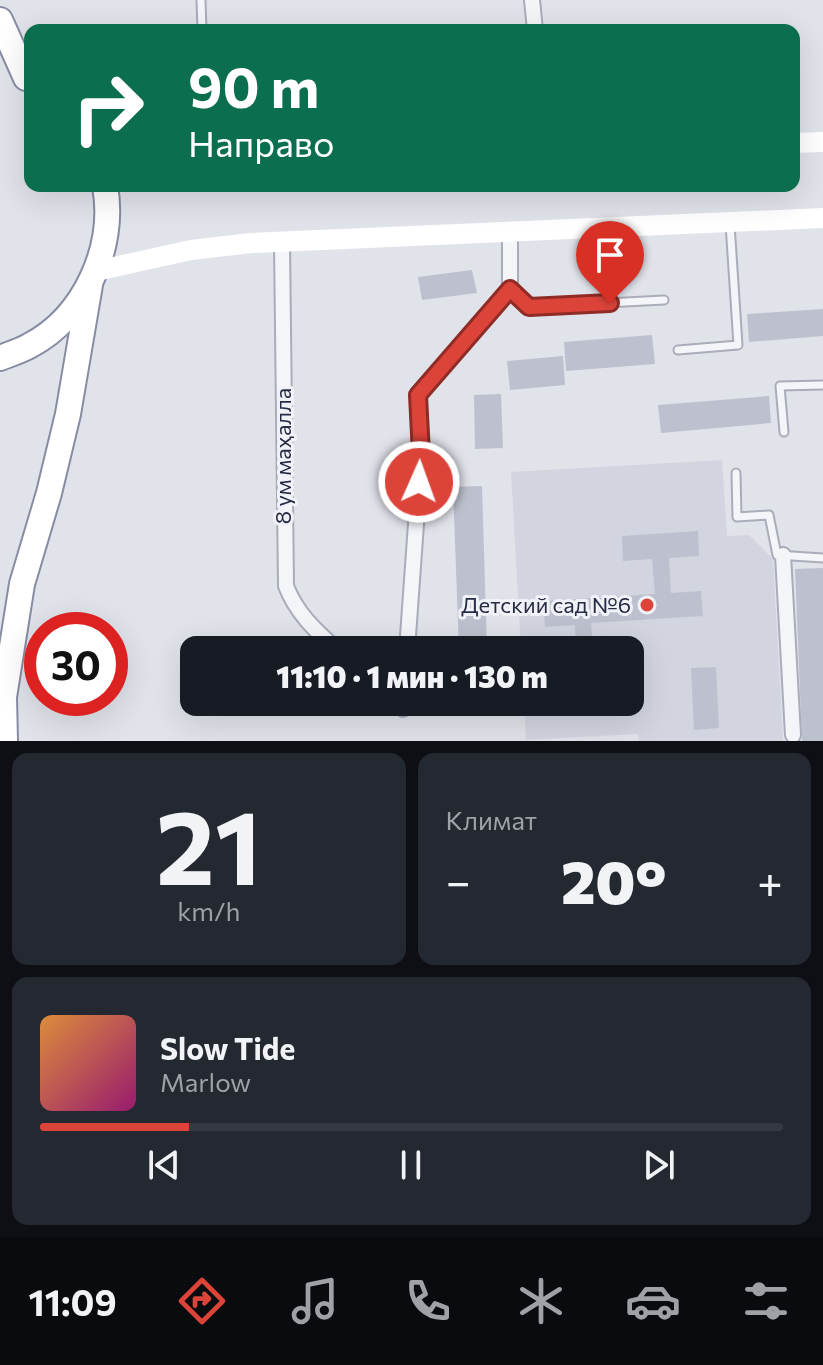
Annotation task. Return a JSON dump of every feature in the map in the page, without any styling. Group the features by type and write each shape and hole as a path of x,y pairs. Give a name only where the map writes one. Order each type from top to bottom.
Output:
{"highway":[{"path":"0,20 24,71"},
{"path":"0,67 24,77"},
{"path":"5,741 4,697 22,584 68,414 93,278 107,221 105,192"},
{"path":"0,358 31,345 65,319 93,278"}],"street":[{"path":"532,0 534,24"},
{"path":"800,143 823,142"},
{"path":"93,278 191,250 282,242 823,218"},
{"path":"408,636 421,454 418,395 510,289 510,231"},
{"name":"8 ум маҳалла","path":"282,242 286,586 305,622 321,636"},
{"path":"783,555 793,735"}],"lane":[{"path":"201,0 202,24"},
{"path":"678,350 738,345 730,222"},
{"path":"510,289 529,307 664,300"},
{"path":"784,432 780,386 823,385"},
{"path":"736,473 737,517 769,515 777,555 823,558"}],"shaded area":[{"name":"Детский сад №6","path":"722,460 727,536 749,535 773,559 783,741 639,741 638,734 526,740 525,716 644,716 644,636 520,636 511,472"}],"building":[{"path":"472,270 477,293 422,300 418,277"},
{"path":"823,309 823,336 749,342 747,314"},
{"path":"652,335 655,364 566,371 564,342"},
{"path":"563,356 565,385 510,390 507,361"},
{"path":"501,394 503,448 475,449 474,395"},
{"path":"769,396 771,423 661,433 658,405"},
{"path":"482,486 487,636 458,636 453,487"},
{"path":"698,531 699,556 669,558 671,593 701,591 703,616 591,623 592,636 575,636 575,625 545,627 543,601 655,594 652,559 623,561 622,536"},
{"path":"823,568 823,741 802,741 795,569"},
{"path":"716,667 719,728 694,730 691,668"}],"place":[{"name":"Детский сад №6","path":"647,605"}],"route":[{"path":"419,482 418,395 510,289 529,307 610,303"}]}
